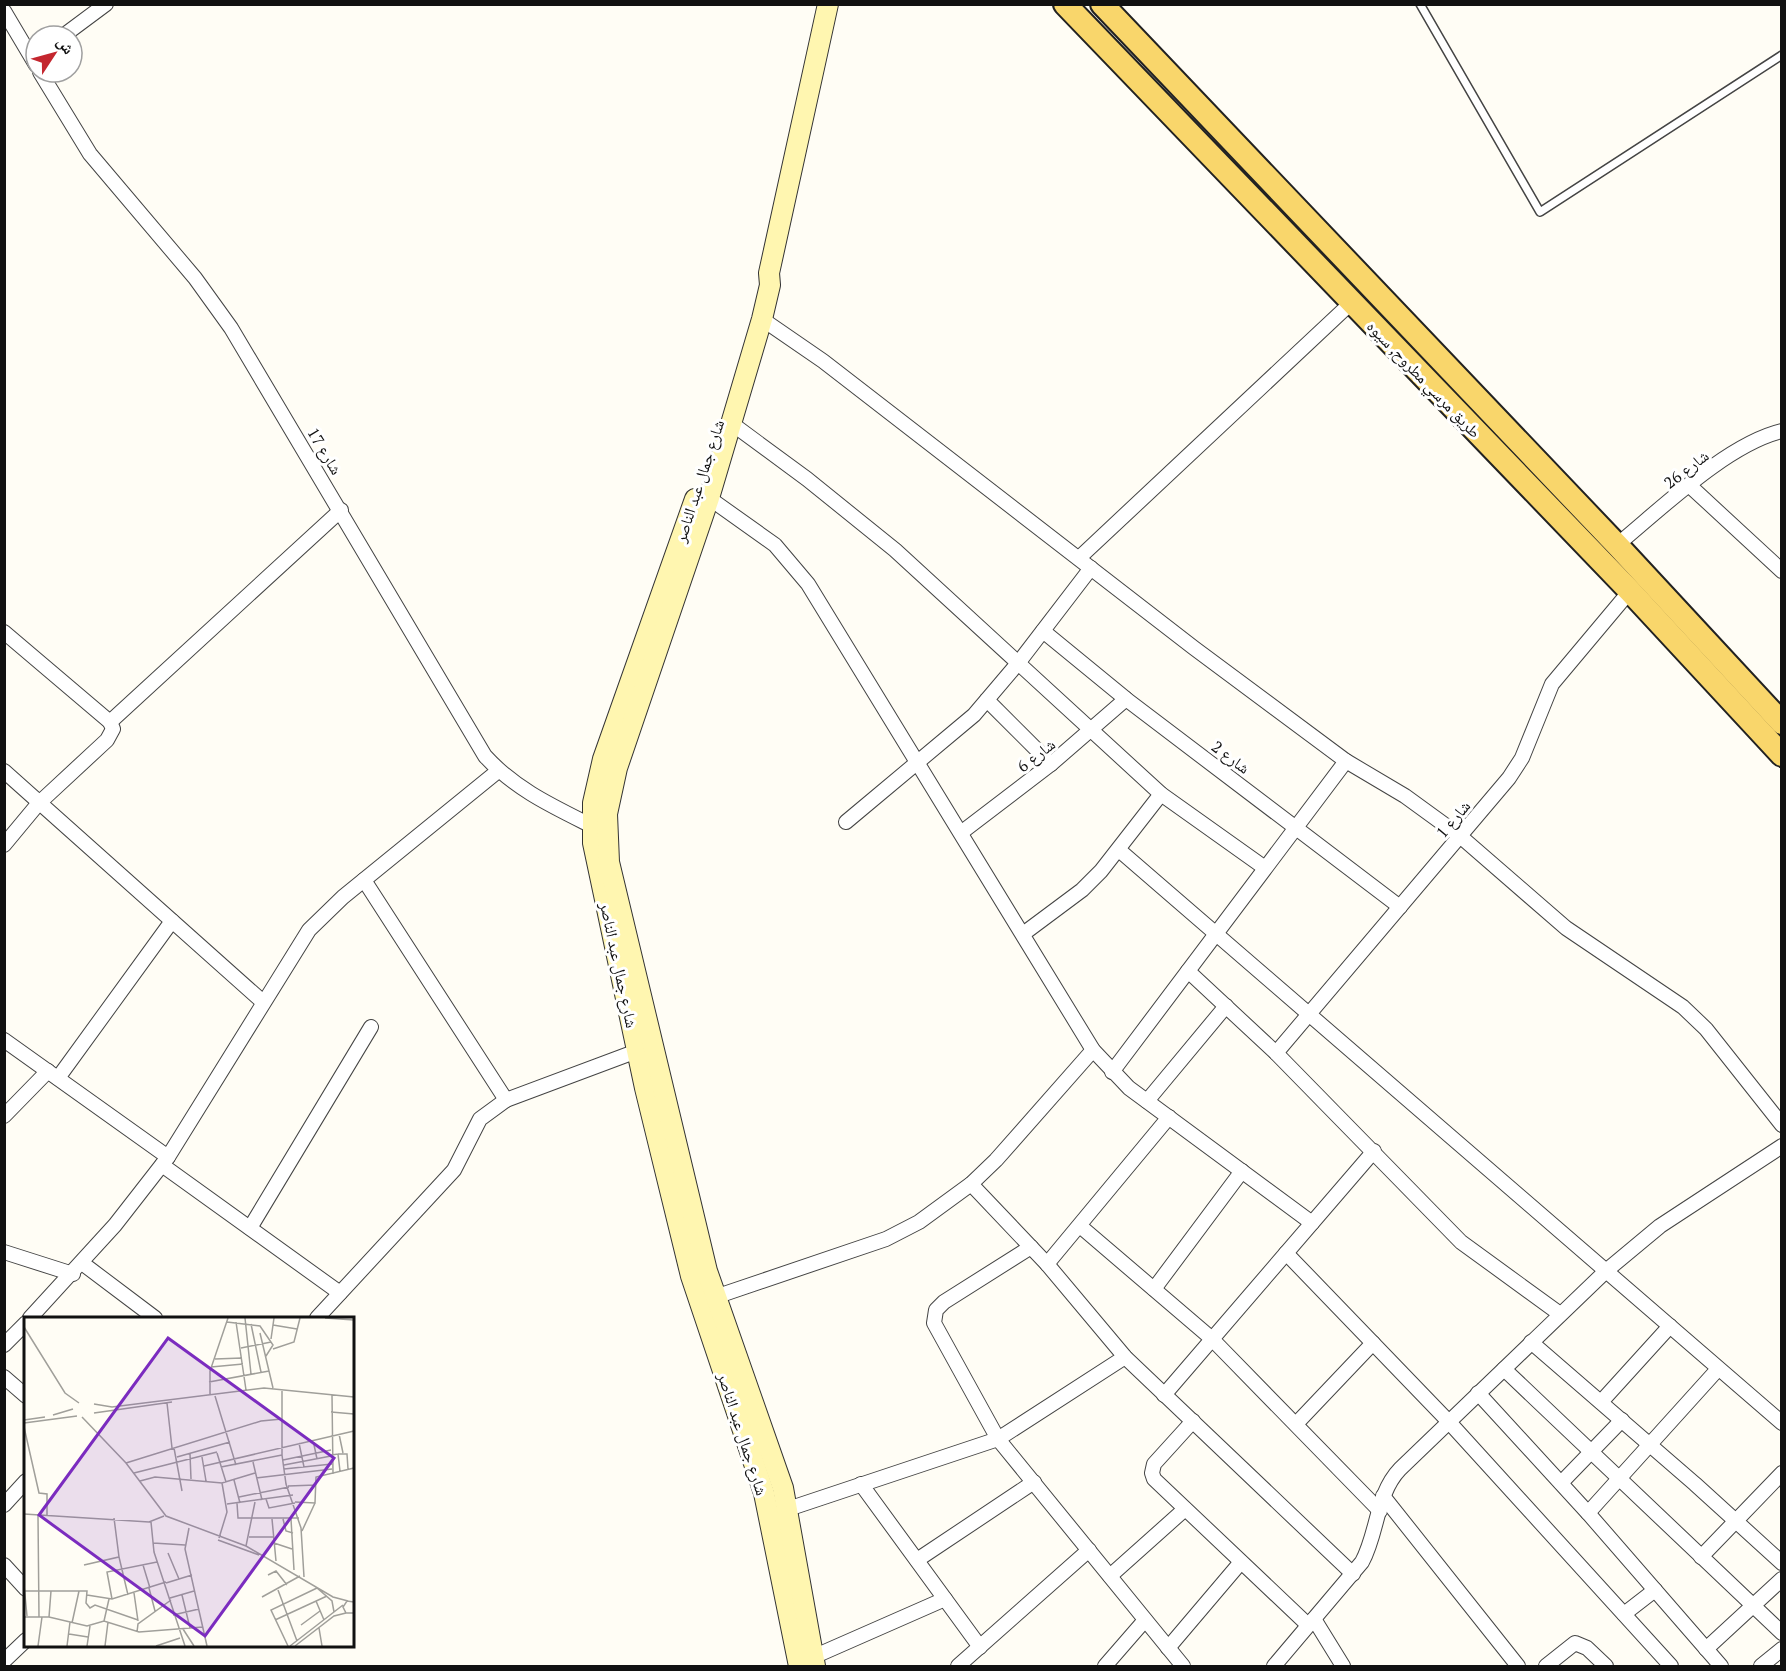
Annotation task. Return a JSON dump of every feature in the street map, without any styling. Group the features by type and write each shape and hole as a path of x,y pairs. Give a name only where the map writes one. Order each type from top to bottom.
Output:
{"main road":[{"name":"طريق مرسي مطروح, سيوه","path":"1065,4 1630,591 1782,755"},
{"name":"طريق مرسي مطروح, سيوه","path":"1102,4 1617,545 1782,723"}],"street":[{"path":"79,24 106,4"},
{"name":"شارع جمال عبد الناصر","path":"809,1663 764,1493 696,1293 609,862 607,814 616,768 709,498 762,319 770,285 769,273 828,4"},
{"path":"4,11 24,43"},
{"name":"شارع 17","path":"47,84 90,154 132,207 182,262 219,311 341,510 473,739 498,771 531,796 592,826"},
{"name":"شارع جمال عبد الناصر","path":"769,273 760,282 696,494 603,759 593,803 592,826 596,860 637,1051 653,1086 715,1297 777,1467 788,1509 809,1663"},
{"path":"1079,558 1351,303"},
{"path":"762,319 823,361 1346,761 1405,796 1460,836 1566,928 1683,1007 1706,1029 1782,1125"},
{"path":"731,423 869,528 1019,662 1091,732 1161,794 1265,868"},
{"name":"شارع 26","path":"1617,545 1690,486 1750,443 1782,431"},
{"path":"1690,486 1782,572"},
{"path":"709,498 756,529 792,564 808,584 962,832 1093,1050 1112,1072 1147,1101 1312,1223"},
{"path":"110,722 341,510"},
{"path":"846,822 974,715 1019,662 1091,568"},
{"name":"شارع 1","path":"1276,1053 1509,778 1522,758 1552,684 1630,591"},
{"name":"شارع 2","path":"1043,631 1126,699 1400,907"},
{"path":"4,632 110,722 114,729 112,735 39,804 4,845"},
{"name":"شارع 6","path":"962,832 1091,732 1126,699"},
{"path":"987,700 1051,764"},
{"path":"1112,1072 1346,761"},
{"path":"4,771 263,1002"},
{"path":"31,1317 77,1268 165,1161 309,930 325,913 364,880 498,771"},
{"path":"1023,934 1082,890 1119,850 1161,794"},
{"path":"1119,850 1782,1423"},
{"path":"364,880 506,1100"},
{"path":"4,1116 53,1075 172,921"},
{"path":"1188,971 1276,1053 1461,1242 1560,1314"},
{"path":"1147,1101 1226,1006"},
{"path":"249,1228 371,1027"},
{"path":"4,1040 53,1075 249,1228 340,1293"},
{"path":"715,1297 886,1239 918,1222 972,1184 1093,1050"},
{"path":"318,1317 454,1170 480,1119 506,1100 637,1051"},
{"path":"1047,1264 1169,1118"},
{"path":"1274,1666 1353,1574 1369,1550 1383,1496 1393,1477 1606,1271 1660,1226 1782,1146"},
{"path":"1164,1395 1374,1151"},
{"path":"1154,1289 1242,1171"},
{"path":"972,1184 1047,1264 1125,1357 1353,1574"},
{"path":"1080,1226 1211,1338 1380,1511"},
{"path":"1031,1247 944,1302 936,1310 934,1323 998,1439 1183,1666"},
{"path":"4,1252 77,1268 153,1317"},
{"path":"1286,1253 1449,1422 1671,1666"},
{"path":"4,1345 24,1325"},
{"path":"1601,1402 1670,1326"},
{"path":"1531,1342 1650,1444 1782,1563"},
{"path":"1296,1424 1373,1343"},
{"path":"788,1509 998,1439 1125,1357"},
{"path":"1588,1513 1718,1368"},
{"path":"1503,1369 1782,1633"},
{"path":"4,1377 24,1394"},
{"path":"1479,1394 1588,1513 1721,1666"},
{"path":"1560,1483 1622,1420"},
{"path":"1192,1421 1152,1469 1158,1485 1241,1562 1311,1622 1343,1666"},
{"path":"1701,1557 1782,1473"},
{"path":"917,1560 1034,1482"},
{"path":"4,1505 24,1483"},
{"path":"861,1484 980,1647"},
{"path":"1383,1496 1518,1666"},
{"path":"1110,1576 1185,1509"},
{"path":"958,1666 1089,1550"},
{"path":"1168,1648 1241,1562"},
{"path":"4,1565 24,1587"},
{"path":"1706,1649 1782,1579"},
{"path":"1624,1614 1655,1590"},
{"path":"809,1663 945,1599"},
{"path":"1105,1666 1145,1620"},
{"path":"4,1661 24,1642"},
{"path":"1546,1666 1575,1643 1587,1648 1606,1666"},
{"path":"1761,1666 1782,1648"}],"lane":[{"path":"1420,4 1540,212 1782,55"}]}
